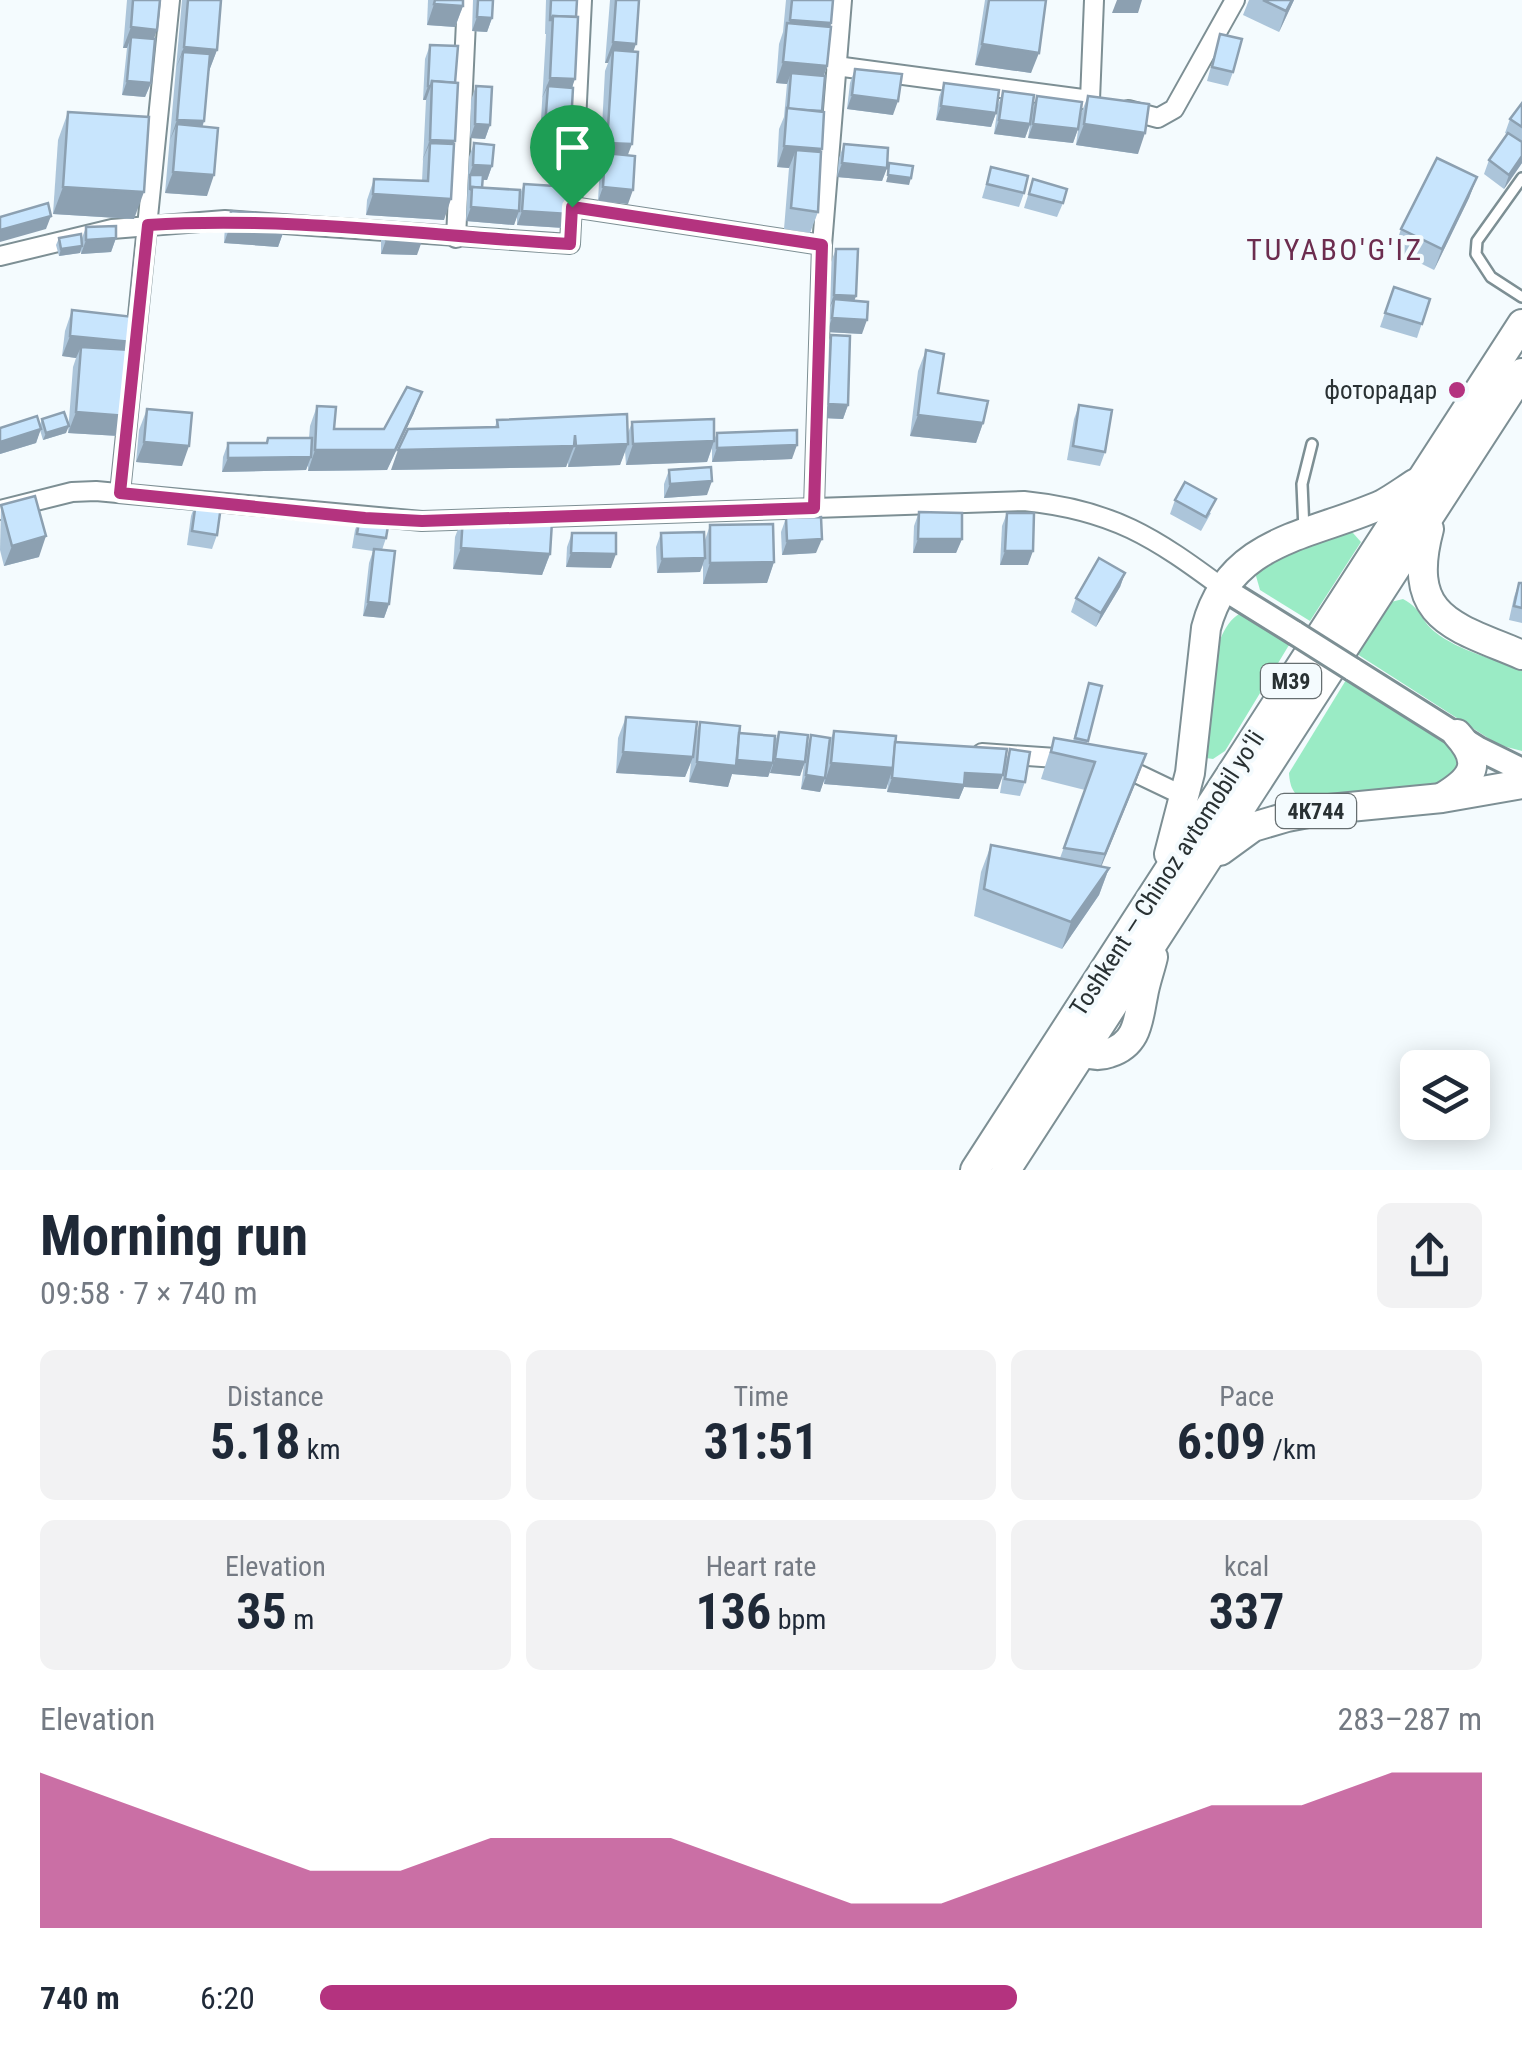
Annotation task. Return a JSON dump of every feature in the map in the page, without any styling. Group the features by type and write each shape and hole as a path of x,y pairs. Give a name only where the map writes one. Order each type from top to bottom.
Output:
{"highway":[{"name":"Toshkent — Chinoz avtomobil yoʻli","path":"1006,1170 1160,885 1518,336"},
{"name":"Toshkent — Chinoz avtomobil yoʻli","path":"1074,1041 1095,1056 1122,1048 1136,1032 1160,933 1522,373"},
{"path":"1160,885 1184,796 1206,628 1224,589 1254,556 1304,530 1387,502 1423,478"},
{"path":"1434,509 1422,572 1435,611 1457,627 1522,655"},
{"path":"1442,798 1462,785 1473,764 1472,751 1457,734"},
{"name":"4К744","path":"1204,865 1253,827 1329,809 1442,798 1522,784"},
{"name":"Toshkent — Chinoz avtomobil yoʻli","path":"975,1170 1074,1041"}],"main road":[{"path":"1224,589 1502,762 1522,770"}],"street":[{"path":"120,493 170,0"},
{"path":"456,238 466,0"},
{"path":"0,256 112,229 244,221 570,244 582,0"},
{"path":"814,508 822,245 842,0"},
{"path":"1090,100 1094,0"},
{"path":"836,66 1090,100 1158,118 1174,109 1235,0"},
{"path":"572,207 822,245"},
{"path":"0,510 72,492 422,521 1024,501 1071,506 1143,532 1224,589"},
{"path":"966,752 1101,765 1138,774 1184,796"}],"lane":[{"path":"1522,178 1477,241 1476,254 1491,277 1522,297"},
{"path":"1304,530 1302,484 1312,444"}],"green space":[{"path":"1339,533 1353,533 1361,542 1310,621 1260,590 1256,576 1260,567"},
{"path":"1403,599 1444,639 1522,669 1522,751 1499,745 1357,654 1391,602"},
{"path":"1239,614 1251,615 1289,645 1225,751 1213,759 1206,758 1202,753 1215,657 1221,638"},
{"path":"1346,680 1449,744 1458,763 1450,784 1308,803 1296,794 1289,773"}],"building":[{"path":"133,0 160,0 157,30 131,27"},
{"path":"188,0 221,0 217,50 184,47"},
{"path":"435,0 463,0 463,6 434,4"},
{"path":"478,0 493,0 492,18 477,17"},
{"path":"551,0 577,0 576,17 553,16 550,20"},
{"path":"616,0 639,0 636,44 613,42"},
{"path":"792,0 833,0 831,23 790,20"},
{"path":"989,0 1046,0 1039,53 982,44"},
{"path":"1263,0 1292,0 1286,11"},
{"path":"553,16 578,17 575,79 550,78"},
{"path":"787,23 831,27 827,66 783,62"},
{"path":"1220,34 1242,39 1233,72 1212,67"},
{"path":"131,37 155,39 151,83 127,81"},
{"path":"430,45 458,46 455,83 432,81 428,86"},
{"path":"613,50 638,52 632,144 607,143"},
{"path":"183,52 210,54 204,121 177,120"},
{"path":"855,69 902,74 898,101 852,95"},
{"path":"791,73 825,76 822,111 788,109"},
{"path":"432,81 458,83 455,141 430,140"},
{"path":"944,83 999,90 996,113 941,106"},
{"path":"476,86 492,87 490,125 475,124"},
{"path":"548,86 573,88 570,142 544,140"},
{"path":"1003,91 1034,95 1030,124 999,120"},
{"path":"1037,96 1082,102 1078,129 1033,124"},
{"path":"1088,96 1149,104 1145,133 1084,124"},
{"path":"1522,103 1522,127 1510,119"},
{"path":"787,108 824,112 822,149 784,146"},
{"path":"68,112 149,117 144,192 63,187"},
{"path":"177,124 218,128 214,175 173,172"},
{"path":"1508,133 1522,142 1522,156 1509,175 1489,160"},
{"path":"430,143 454,144 451,199 373,194 374,179 428,181"},
{"path":"474,143 494,145 492,166 473,165"},
{"path":"844,144 888,148 887,168 842,163"},
{"path":"796,150 821,152 818,212 791,208"},
{"path":"605,153 635,156 633,190 603,187"},
{"path":"1437,158 1477,177 1442,249 1401,229"},
{"path":"889,163 913,166 911,178 888,175"},
{"path":"991,167 1028,176 1024,193 987,184"},
{"path":"470,175 483,175 482,188 470,189"},
{"path":"1033,179 1067,189 1063,203 1029,194"},
{"path":"524,184 570,187 569,214 522,211"},
{"path":"472,187 520,190 519,211 471,207"},
{"path":"48,203 51,216 0,230 0,217"},
{"path":"231,211 284,216 283,233 229,229"},
{"path":"386,224 423,226 422,241 386,240"},
{"path":"116,226 116,238 86,240 86,227"},
{"path":"81,234 82,246 61,249 59,238"},
{"path":"836,249 858,249 856,296 834,295"},
{"path":"1394,287 1430,299 1422,324 1385,313"},
{"path":"834,299 868,302 867,320 832,318"},
{"path":"72,310 134,317 132,342 70,336"},
{"path":"831,335 850,336 848,405 828,404"},
{"path":"81,347 131,350 127,416 76,412"},
{"path":"926,350 944,354 938,393 988,401 983,423 918,415"},
{"path":"407,387 422,392 395,450 315,450 317,406 336,407 334,429 384,429"},
{"path":"1079,405 1112,410 1105,452 1073,446"},
{"path":"147,409 192,413 189,446 144,442"},
{"path":"64,412 69,426 46,433 42,419"},
{"path":"627,414 628,444 576,446 575,435 574,446 398,450 408,429 498,427 497,420"},
{"path":"37,416 41,429 0,442 0,428"},
{"path":"714,419 714,441 633,444 632,422"},
{"path":"797,430 797,445 717,448 717,433"},
{"path":"268,438 312,438 311,457 228,458 228,443 267,443"},
{"path":"711,467 712,481 670,484 669,470"},
{"path":"1185,482 1216,499 1206,517 1175,500"},
{"path":"35,496 46,536 12,546 1,505"},
{"path":"196,502 221,506 217,535 192,531"},
{"path":"919,512 962,513 962,539 918,539"},
{"path":"1007,513 1034,513 1033,551 1005,551"},
{"path":"360,516 389,520 386,538 357,534"},
{"path":"463,516 552,522 550,554 461,548"},
{"path":"821,517 822,539 787,541 786,518"},
{"path":"773,524 774,562 710,563 710,525"},
{"path":"704,532 705,558 662,559 661,533"},
{"path":"572,533 616,533 616,554 571,553"},
{"path":"374,549 395,551 389,604 368,602"},
{"path":"1099,558 1125,573 1101,613 1076,598"},
{"path":"1522,583 1522,608 1514,606"},
{"path":"1089,683 1102,686 1088,741 1075,738"},
{"path":"626,717 697,722 693,757 623,752"},
{"path":"700,722 740,726 736,766 697,762"},
{"path":"834,731 896,736 893,768 831,763"},
{"path":"779,732 808,735 805,762 775,759"},
{"path":"739,733 775,736 773,763 737,760"},
{"path":"811,735 830,738 825,778 806,775"},
{"path":"1054,738 1146,754 1105,854 1064,848 1095,762 1051,752"},
{"path":"895,742 1007,749 1003,775 965,773 964,785 892,778"},
{"path":"1010,749 1030,752 1025,782 1005,779"},
{"path":"991,845 1109,868 1071,922 984,889"}],"place":[{"name":"фоторадар","path":"1457,390"}],"district":[{"name":"TUYABO'G'IZ","path":"1335,249"}],"route":[{"path":"572,207 822,245 814,508 422,521 120,493 148,225 224,220 570,244 572,207"}]}
